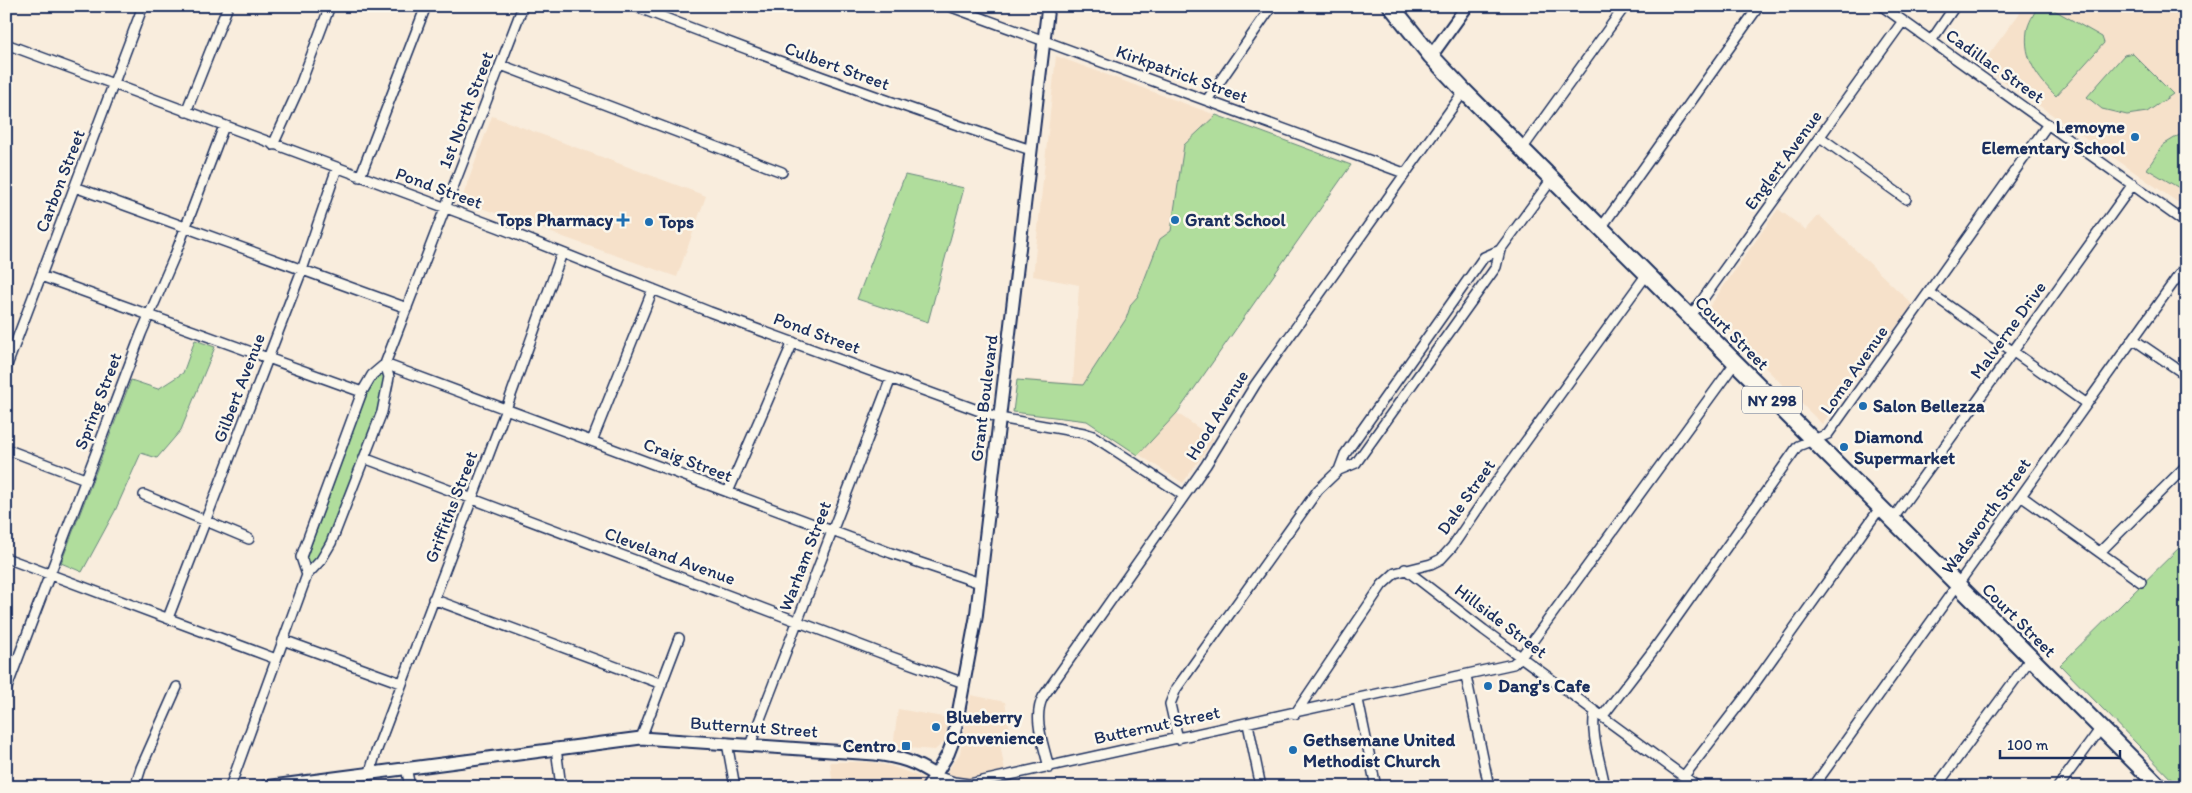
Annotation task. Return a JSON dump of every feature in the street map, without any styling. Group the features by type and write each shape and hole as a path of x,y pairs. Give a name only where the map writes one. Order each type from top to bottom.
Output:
{"main road":[{"name":"Court Street","path":"1391,6 1431,56 1464,91 2160,787"}],"street":[{"name":"Carbon Street","path":"6,368 143,6"},
{"path":"186,112 228,6"},
{"path":"274,145 330,6"},
{"path":"360,177 426,6"},
{"name":"1st North Street","path":"307,575 301,557 362,392 372,375 385,364 523,6"},
{"name":"Culbert Street","path":"634,6 831,81 1031,150"},
{"name":"Kirkpatrick Street","path":"949,6 1404,173"},
{"name":"Grant Boulevard","path":"928,787 936,776 953,741 976,618 1048,6"},
{"path":"1207,100 1272,6"},
{"path":"1431,56 1467,6"},
{"path":"1522,149 1625,6"},
{"path":"1601,228 1759,6"},
{"name":"Cadillac Street","path":"1882,6 2186,223"},
{"path":"1931,41 1955,6"},
{"name":"Englert Avenue","path":"1690,317 1903,21"},
{"name":"Pond Street","path":"6,44 114,86 446,208 653,289 999,418 1064,428 1093,436 1183,496"},
{"path":"501,65 782,172"},
{"name":"Hood Avenue","path":"1049,768 1039,725 1037,707 1222,441 1254,385 1464,91"},
{"name":"Loma Avenue","path":"1599,714 1655,648 1798,446 1828,434 2048,124"},
{"name":"Spring Street","path":"6,690 85,479 149,315 186,227 224,126"},
{"path":"1820,137 1906,199"},
{"name":"Gilbert Avenue","path":"168,618 302,270 337,168"},
{"path":"1178,739 1170,704 1176,689 1318,490 1339,470 1356,463 1496,267 1500,250 1552,179"},
{"name":"Malverne Drive","path":"1892,520 2133,184"},
{"path":"75,187 407,308"},
{"path":"1339,470 1344,454 1484,257 1500,250"},
{"name":"Griffiths Street","path":"370,772 401,683 506,409 562,253"},
{"name":"Wadsworth Street","path":"1813,787 2186,265"},
{"name":"Dale Street","path":"1295,714 1382,585 1394,574 1405,569 1436,562 1452,547 1492,488 1647,274"},
{"path":"41,276 362,392"},
{"path":"592,441 653,289"},
{"path":"1929,292 2087,404"},
{"path":"6,338 16,342"},
{"path":"2133,339 2186,375"},
{"path":"728,492 793,342"},
{"path":"1521,657 1735,363"},
{"name":"1st North Street","path":"230,787 307,575 321,560 330,543 364,458 386,396 389,377 385,364"},
{"name":"Craig Street","path":"385,364 832,531 980,583"},
{"name":"Warham Street","path":"750,745 891,378"},
{"path":"6,449 85,479"},
{"name":"Cleveland Avenue","path":"364,458 964,683"},
{"path":"2100,552 2186,466"},
{"path":"144,495 249,539"},
{"path":"2021,496 2141,582"},
{"path":"1684,776 1745,697 1880,508"},
{"path":"6,558 276,659"},
{"name":"Hillside Street","path":"1405,569 1698,787"},
{"path":"433,599 662,684"},
{"path":"641,738 679,638"},
{"path":"283,640 401,683"},
{"name":"Butternut Street","path":"264,787 406,767 641,738 889,756 918,764 936,776 954,782 969,784 1507,667 1521,657"},
{"path":"1936,787 2031,658"},
{"path":"1466,676 1489,787"},
{"path":"135,787 141,768 176,687"},
{"path":"1358,700 1376,787"},
{"path":"1599,714 1594,720 1595,733 1605,787"},
{"path":"1248,724 1261,787"},
{"path":"2058,787 2101,728"},
{"path":"727,743 735,787"},
{"path":"556,748 560,787"},
{"path":"406,767 410,787"}],"shaded area":[{"name":"Lemoyne Elementary School","path":"2025,6 2186,6 2186,208 1981,65"},
{"name":"Grant School","path":"1056,56 1351,165 1177,413 1214,439 1183,483 1087,421 1016,413 1022,379 1073,383 1079,285 1033,276"},
{"path":"492,116 706,196 677,277 461,201"},
{"path":"1778,209 1806,230 1819,215 1913,305 1822,424 1707,310"},
{"path":"971,695 1005,702 1011,735 999,738 1007,782 982,787 833,787 830,762 870,762 891,766 939,784 960,753"},
{"path":"898,709 948,718 945,741 935,750 893,747"}],"green space":[{"path":"2038,6 2047,6 2102,37 2104,43 2056,96 2038,75 2027,50 2028,28"},
{"path":"2132,53 2173,94 2147,112 2127,115 2102,109 2087,97 2124,55"},
{"path":"1216,115 1351,165 1177,413 1138,455 1087,421 1013,412 1017,380 1083,385 1126,319 1131,304 1138,296 1160,239 1171,231 1184,145"},
{"path":"2186,131 2186,192 2147,169 2163,145"},
{"path":"905,175 964,188 928,322 857,299"},
{"path":"195,340 215,347 181,430 157,458 141,453 115,511 82,572 61,563 131,380 158,389 183,373"},
{"path":"379,375 385,376 383,396 337,520 322,552 315,562 308,563 306,559 366,395"},
{"path":"2186,541 2186,787 2179,787 2060,665"}],"place":[{"name":"Lemoyne Elementary School","path":"2135,137"},
{"name":"Tops Pharmacy","path":"623,220"},
{"name":"Grant School","path":"1175,220"},
{"name":"Tops","path":"649,222"},
{"name":"Salon Bellezza","path":"1863,406"},
{"name":"Diamond Supermarket","path":"1844,447"},
{"name":"Dang's Cafe","path":"1488,686"},
{"name":"Blueberry Convenience","path":"936,727"},
{"name":"Centro","path":"906,746"},
{"name":"Gethsemane United Methodist Church","path":"1293,750"}]}
